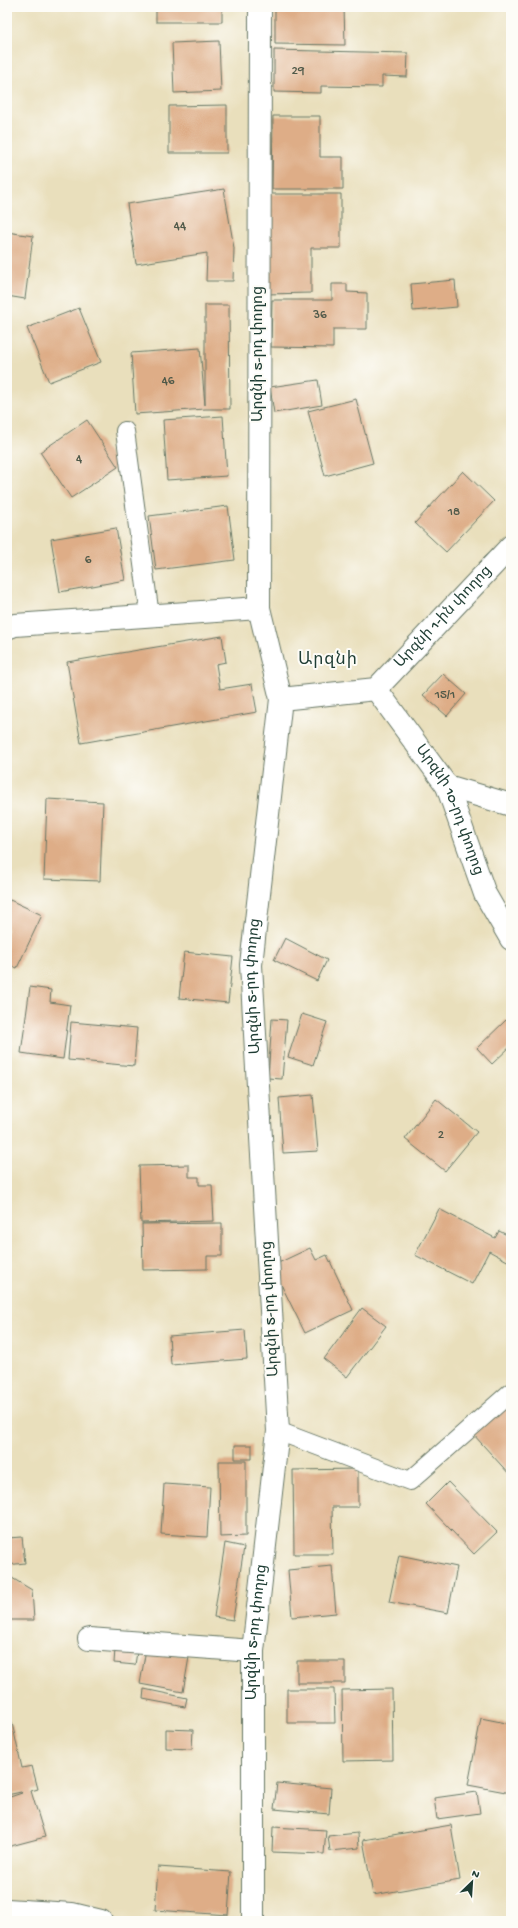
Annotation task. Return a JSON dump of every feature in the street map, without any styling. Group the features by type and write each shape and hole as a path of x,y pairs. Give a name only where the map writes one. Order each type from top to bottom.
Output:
{"street":[{"name":"Արզնի 5-րդ փողոց","path":"253,1921 253,1651 278,1431 251,964 281,699 259,608 260,7"},
{"name":"Արզնի 1-ին փողոց","path":"376,689 511,546"},
{"path":"7,628 15,626 259,608"},
{"path":"281,699 376,689"},
{"name":"Արզնի 10-րդ փողոց","path":"376,689 447,786 485,894 511,939"},
{"path":"447,786 511,805"},
{"path":"90,1639 253,1651"},
{"path":"7,1910 72,1914 101,1921"}],"lane":[{"path":"125,431 150,616"},
{"path":"278,1431 410,1481 511,1392"}],"building":[{"path":"156,7 222,7 222,22 156,22"},
{"path":"275,7 344,7 345,45 275,44"},
{"path":"219,41 221,91 174,93 172,43"},
{"path":"274,50 408,53 407,77 382,76 382,87 321,86 321,93 274,92"},
{"path":"227,105 227,153 169,153 169,106"},
{"path":"273,116 320,116 320,157 343,157 343,189 272,189"},
{"path":"224,189 234,248 233,281 206,281 207,253 136,264 127,204"},
{"path":"265,194 341,194 341,248 311,248 311,293 265,294"},
{"path":"7,232 33,236 25,299 7,296"},
{"path":"455,280 457,307 413,311 411,284"},
{"path":"332,284 347,284 347,292 367,293 367,329 333,329 333,348 271,347 272,300 332,300"},
{"path":"205,305 229,305 230,409 205,409 135,414 131,353 200,348 205,405"},
{"path":"79,308 101,362 49,382 27,328"},
{"path":"318,380 322,405 274,413 270,387"},
{"path":"356,399 373,463 325,476 308,411"},
{"path":"223,416 227,476 167,480 163,420"},
{"path":"87,420 118,467 71,498 40,452"},
{"path":"463,471 494,501 446,552 415,523"},
{"path":"228,506 235,560 156,570 149,516"},
{"path":"116,528 125,580 60,592 51,539"},
{"path":"222,636 226,662 216,664 220,689 252,684 257,712 81,743 67,662"},
{"path":"443,674 466,694 447,716 423,695"},
{"path":"47,799 103,802 100,881 44,879"},
{"path":"10,900 42,915 17,968 7,964 7,905"},
{"path":"285,938 327,960 317,981 274,960"},
{"path":"184,952 233,957 228,1003 179,998"},
{"path":"30,987 51,990 50,1002 70,1005 63,1059 21,1053"},
{"path":"302,1014 327,1022 313,1065 288,1057"},
{"path":"272,1019 287,1020 282,1079 268,1078"},
{"path":"506,1020 511,1025 511,1046 492,1064 477,1048"},
{"path":"71,1022 137,1028 134,1066 68,1060"},
{"path":"313,1095 318,1151 283,1153 279,1098"},
{"path":"436,1099 477,1132 445,1171 405,1139"},
{"path":"189,1165 189,1177 199,1177 199,1185 212,1185 214,1221 141,1223 139,1166"},
{"path":"439,1209 495,1238 499,1231 511,1237 511,1263 489,1251 472,1284 415,1255"},
{"path":"222,1223 222,1256 207,1256 207,1269 143,1270 142,1224"},
{"path":"310,1248 316,1260 327,1255 353,1310 305,1333 272,1266"},
{"path":"362,1308 386,1326 347,1377 324,1359"},
{"path":"245,1330 247,1359 171,1365 169,1336"},
{"path":"7,1379 13,1384 7,1392"},
{"path":"511,1398 511,1476 473,1434"},
{"path":"235,1445 252,1445 252,1459 235,1459"},
{"path":"219,1461 246,1461 246,1536 220,1537"},
{"path":"358,1469 358,1507 332,1507 333,1554 294,1554 293,1470"},
{"path":"448,1482 497,1532 474,1554 426,1504"},
{"path":"164,1484 210,1487 207,1537 161,1534"},
{"path":"22,1537 25,1563 7,1565 7,1538"},
{"path":"225,1543 244,1547 233,1620 214,1617"},
{"path":"399,1555 457,1567 448,1613 389,1602"},
{"path":"332,1566 336,1613 292,1617 288,1570"},
{"path":"7,1575 32,1590 34,1620 7,1620"},
{"path":"115,1649 137,1652 135,1665 114,1663"},
{"path":"146,1649 189,1657 183,1692 140,1684"},
{"path":"297,1661 345,1661 345,1683 297,1683"},
{"path":"144,1689 187,1698 185,1707 143,1699"},
{"path":"287,1689 334,1689 335,1723 287,1723"},
{"path":"392,1689 393,1760 343,1761 342,1690"},
{"path":"481,1718 511,1724 511,1793 468,1785"},
{"path":"12,1723 22,1768 32,1766 38,1789 31,1791 45,1837 7,1847 7,1798 22,1793 7,1795 7,1724"},
{"path":"166,1729 193,1730 192,1749 166,1748"},
{"path":"277,1783 331,1788 329,1814 274,1809"},
{"path":"477,1792 480,1813 437,1819 434,1798"},
{"path":"451,1825 460,1880 373,1895 363,1840"},
{"path":"273,1827 326,1830 324,1854 272,1852"},
{"path":"358,1833 359,1848 330,1851 328,1836"},
{"path":"158,1867 231,1872 228,1915 155,1910"}],"district":[{"name":"Արզնի","path":"328,661"}]}
